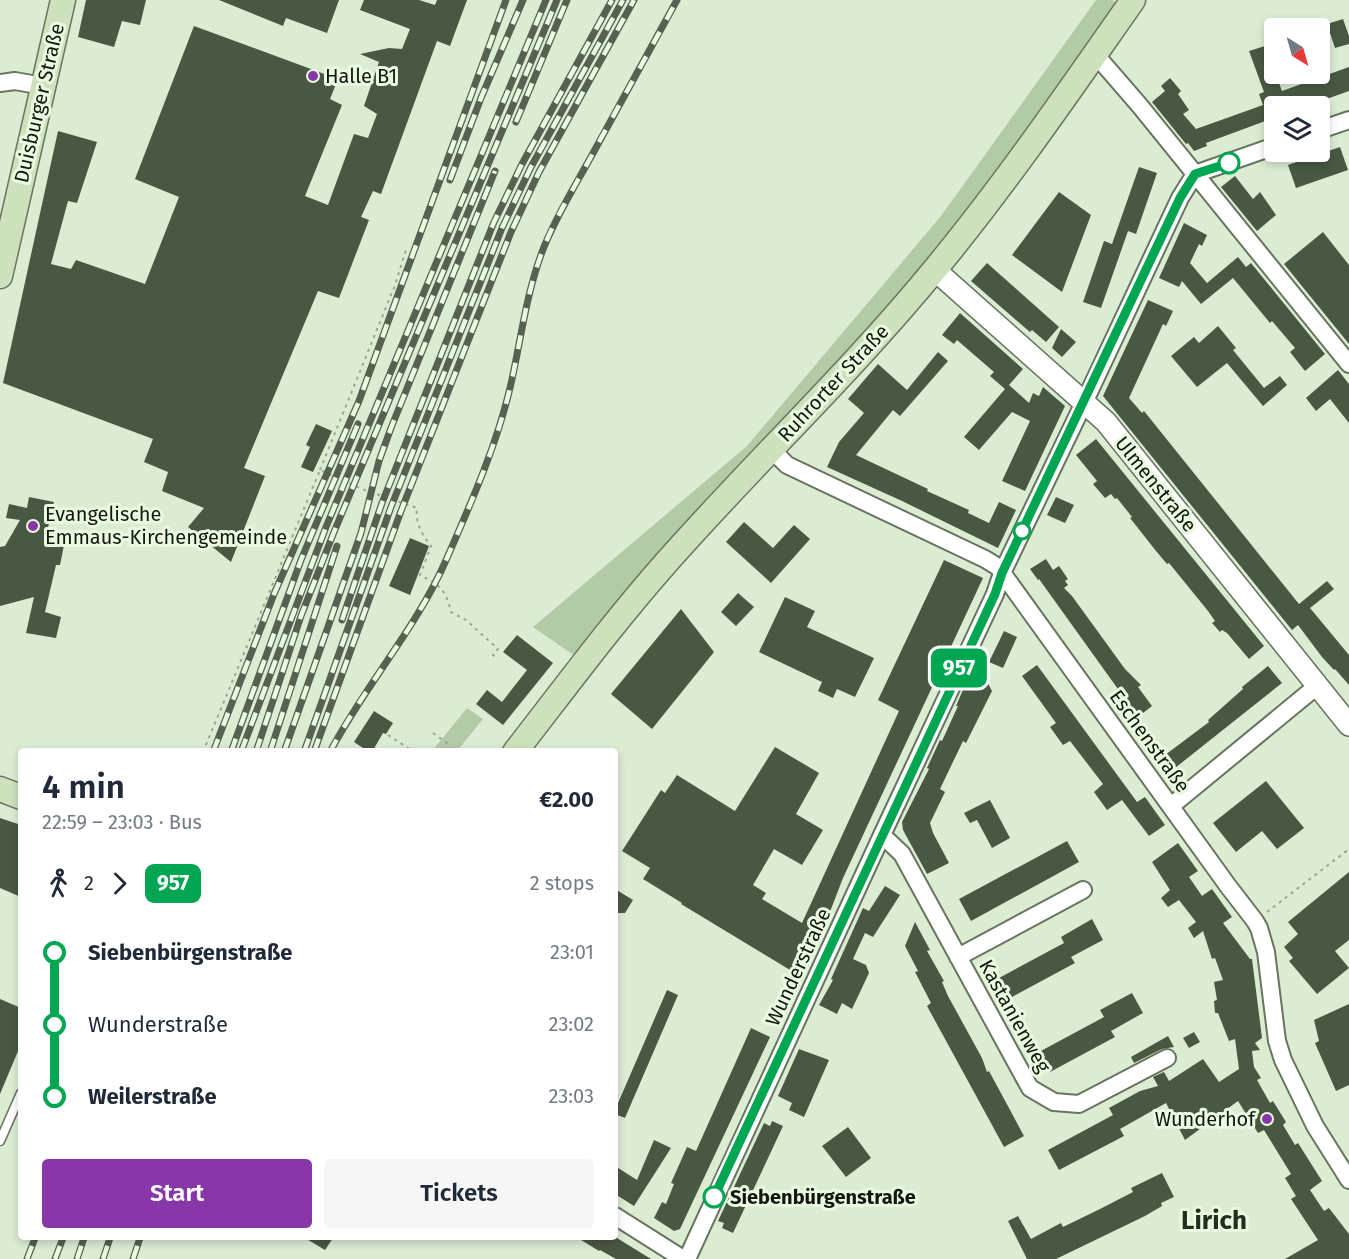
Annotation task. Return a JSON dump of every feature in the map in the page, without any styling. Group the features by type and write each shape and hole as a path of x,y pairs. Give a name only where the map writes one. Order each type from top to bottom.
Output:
{"main road":[{"name":"Duisburger Straße","path":"0,276 63,0"},
{"name":"Ruhrorter Straße","path":"518,748 664,565 854,362 934,270 1017,164 1133,0"},
{"path":"0,789 18,796"}],"street":[{"path":"1095,54 1349,364"},
{"path":"0,83 15,81 43,86"},
{"path":"1330,127 1349,120"},
{"path":"1195,174 1264,150"},
{"name":"Wunderstraße","path":"685,1259 995,594 1002,573 1180,198 1195,174"},
{"name":"Ulmenstraße","path":"934,270 1106,422 1349,725"},
{"name":"Eschenstraße","path":"771,449 788,465 996,565 1255,921 1266,952 1277,1041 1283,1060 1315,1126 1349,1180"},
{"path":"1171,806 1317,686"},
{"name":"Kastanienweg","path":"882,835 903,854 1030,1088 1054,1102 1079,1104 1167,1058"},
{"name":"Kastanienweg","path":"958,957 1083,890"},
{"path":"618,1218 685,1259"}],"lane":[{"path":"0,1141 18,1100"}],"path":[{"path":"205,748 395,285 406,249"},
{"path":"320,470 362,489 417,508 416,516 423,536 431,546 420,575 439,585 447,597 451,612 466,620 498,649 493,655 497,658"},
{"path":"433,733 450,745"},
{"path":"388,735 408,748"},
{"path":"1255,921 1349,849"}],"green space":[{"path":"1096,0 1112,0 1120,4 926,264 575,656 533,627 747,446 941,216"},
{"path":"467,708 483,719 459,748 434,748"}],"building":[{"path":"86,0 146,0 140,25 122,21 114,47 78,37"},
{"path":"219,0 339,0 327,33 286,18 283,26"},
{"path":"364,0 419,0 435,5 437,0 467,0 450,46 437,41 381,194 373,191 361,217 369,220 339,298 318,291 244,468 265,476 231,562 188,527 204,508 162,491 168,472 144,462 153,439 3,383 58,131 97,142 77,203 68,201 51,264 71,269 76,260 145,284 179,197 135,179 194,26 338,79 330,99 342,105 305,196 328,205 354,134 368,138 377,114 364,106 379,62 360,54 389,48 402,49 410,29 360,10"},
{"path":"1343,19 1349,36 1349,44 1335,48 1330,33 1330,23"},
{"path":"1264,46 1264,84 1279,84 1282,91 1302,84 1330,84 1330,74 1349,67 1349,91 1330,98 1264,96 1264,121 1206,143 1207,146 1194,151 1152,102 1165,91 1161,86 1170,78 1181,91 1178,94 1189,110 1183,114 1196,129 1263,105 1259,94 1264,92 1249,51"},
{"path":"1340,147 1348,170 1296,188 1288,165 1297,162 1330,162 1330,150"},
{"path":"1139,167 1157,173 1136,234 1128,231 1101,308 1083,302 1104,241 1112,244"},
{"path":"1235,176 1253,199 1260,192 1276,215 1257,231 1221,187"},
{"path":"1059,192 1091,215 1062,292 1012,255"},
{"path":"1184,223 1207,235 1202,246 1199,244 1190,263 1207,283 1238,257 1246,267 1251,263 1325,354 1305,371 1290,352 1295,348 1272,321 1270,323 1233,278 1201,304 1182,281 1179,287 1159,278"},
{"path":"1323,232 1349,265 1349,344 1284,264"},
{"path":"987,263 1059,327 1046,342 1032,330 1030,332 971,281"},
{"path":"1148,300 1173,311 1166,326 1163,324 1129,398 1142,413 1144,411 1299,604 1327,581 1334,589 1310,608 1349,655 1349,685 1322,657 1298,625 1292,630 1103,396"},
{"path":"960,313 1023,369 1009,385 1029,403 1033,393 1039,396 1043,387 1065,406 1025,491 1002,481 1030,421 1012,412 979,450 964,437 1005,389 990,376 994,372 957,340 954,344 942,335"},
{"path":"1218,326 1236,348 1233,350 1264,388 1280,376 1287,385 1263,406 1227,363 1197,387 1171,356 1194,337 1199,343"},
{"path":"1061,329 1076,342 1062,357 1052,348"},
{"path":"938,352 948,361 900,416 893,410 856,455 928,489 927,491 969,510 968,513 989,523 999,502 1016,510 998,548 827,467 839,442 864,413 848,399 878,364 907,390"},
{"path":"1338,370 1349,384 1349,423 1330,399 1316,411 1306,398"},
{"path":"316,424 332,431 313,472 301,467 310,447 306,445"},
{"path":"1096,439 1264,646 1249,659 1227,633 1222,630 1220,632 1212,623 1215,621 1208,611 1169,563 1167,564 1156,551 1117,498 1115,499 1111,494 1105,498 1093,484 1097,481 1076,455"},
{"path":"29,497 54,502 46,536 65,540 60,565 56,565 45,612 61,617 56,638 26,633 34,597 0,606 0,547 5,546 20,520 6,518 9,504 27,508"},
{"path":"1056,497 1074,505 1065,523 1047,515"},
{"path":"744,522 773,548 794,525 810,539 771,583 726,542"},
{"path":"410,538 429,546 410,595 389,586"},
{"path":"1046,559 1053,570 1059,566 1068,579 1065,581 1068,585 1064,588 1125,669 1141,685 1138,687 1152,706 1138,717 1030,569"},
{"path":"944,560 983,578 843,878 821,935 800,976 643,879 650,868 622,851 661,790 665,793 677,775 735,811 775,747 819,773 796,814 823,830 802,865 774,849 753,885 766,893 762,899 802,923 899,711 878,700"},
{"path":"738,593 754,607 736,626 721,612"},
{"path":"785,597 815,611 807,627 874,658 855,697 837,689 833,698 818,691 822,682 759,652"},
{"path":"681,609 714,652 652,729 611,694"},
{"path":"1004,631 1017,637 1003,668 989,662"},
{"path":"517,635 553,663 503,725 476,704 487,690 502,702 527,670 503,652"},
{"path":"1037,665 1137,802 1145,797 1165,825 1149,836 1122,800 1107,810 1094,792 1103,784 1070,741 1063,745 1050,727 1056,723 1022,676"},
{"path":"1268,666 1282,683 1175,768 1165,755 1209,722 1208,720 1243,689 1242,687"},
{"path":"983,674 992,691 966,743 963,741 940,789 945,792 930,823 949,863 927,874 903,830 902,822 929,769 927,768 940,740 942,741 965,685 967,686 972,677 980,681"},
{"path":"374,711 393,723 386,734 383,733 374,748 363,748 354,742"},
{"path":"1266,781 1304,828 1277,849 1262,831 1236,852 1213,823"},
{"path":"990,800 1010,838 992,848 977,820 970,823 964,813"},
{"path":"0,818 18,824 18,896 0,888"},
{"path":"1067,841 1079,862 971,921 959,899"},
{"path":"1178,843 1198,871 1189,877 1202,896 1212,889 1232,917 1223,923 1252,959 1262,1038 1255,1043 1260,1050 1252,1051 1254,1067 1261,1078 1257,1080 1270,1103 1273,1101 1286,1122 1283,1125 1295,1145 1298,1143 1322,1181 1310,1190 1324,1211 1329,1208 1349,1234 1349,1259 1285,1259 1318,1240 1291,1199 1296,1196 1285,1178 1291,1174 1264,1130 1258,1133 1238,1101 1185,1140 1166,1103 1120,1129 1124,1136 1059,1170 1048,1150 1113,1115 1109,1108 1140,1091 1158,1086 1153,1077 1164,1072 1169,1081 1203,1059 1219,1082 1239,1069 1235,1039 1229,1041 1218,1013 1215,1013 1214,1001 1217,1000 1214,982 1223,980 1215,958 1212,959 1203,931 1194,938 1188,928 1196,922 1179,900 1168,907 1161,898 1170,890 1152,862"},
{"path":"1349,872 1349,940 1335,951 1349,968 1317,994 1289,961 1293,958 1284,947 1298,934 1288,922"},
{"path":"885,886 900,895 873,937 865,933 853,959 866,965 869,973 852,1009 842,1003 837,1014 819,1005 833,980 831,979 863,908 869,911"},
{"path":"618,891 633,900 625,913 618,913"},
{"path":"1092,919 1103,940 1071,957 1075,963 1010,998 999,978 1064,943 1061,937"},
{"path":"915,922 930,950 927,951 944,981 942,982 948,996 982,1058 987,1072 989,1071 1024,1136 1004,1147 927,1006 931,1003 905,946"},
{"path":"667,990 678,995 625,1118 618,1115 618,1103"},
{"path":"1132,993 1143,1013 1111,1031 1115,1037 1050,1072 1039,1052 1104,1017 1100,1010"},
{"path":"0,999 18,1007 18,1051 0,1094"},
{"path":"1349,1004 1349,1085 1336,1091 1315,1043 1319,1041 1314,1020"},
{"path":"751,1028 770,1037 680,1229 674,1231 654,1218 662,1202 666,1204 674,1184 671,1183 687,1147 696,1151"},
{"path":"1194,1032 1200,1042 1189,1048 1183,1038"},
{"path":"1168,1036 1174,1047 1162,1049 1134,1063 1131,1057"},
{"path":"799,1049 829,1060 804,1117 789,1110 792,1103 778,1096"},
{"path":"772,1121 783,1126 733,1233 722,1228 724,1223 718,1221 764,1123 770,1126"},
{"path":"848,1127 871,1158 846,1177 822,1146"},
{"path":"654,1140 671,1148 634,1206 618,1196 618,1168 637,1180"},
{"path":"1162,1173 1174,1197 1161,1203 1162,1206 1145,1216 1056,1259 1027,1259 1008,1221 1018,1216 1031,1239 1061,1223 1063,1227 1102,1208 1133,1192 1131,1188"},
{"path":"618,1239 651,1259 616,1259 581,1240"},
{"path":"308,1240 332,1240 325,1250"}],"railway":[{"path":"215,748 274,594 359,401 506,0"},
{"path":"450,180 481,98 523,0"},
{"path":"243,748 326,527 546,0"},
{"path":"257,748 301,616 334,532 557,0"},
{"path":"516,122 567,0"},
{"path":"342,620 382,503 494,222 522,164 612,0"},
{"path":"305,748 391,507 502,228 531,167 623,0"},
{"path":"315,748 401,511 511,232 539,172 634,0"},
{"path":"332,748 421,608 447,558 498,432 510,388 531,286 547,239 565,202 677,0"},
{"path":"285,748 361,533 379,461 495,171"},
{"path":"232,748 301,560 358,424"},
{"path":"271,748 337,546"},
{"path":"27,1259 34,1240"},
{"path":"55,1259 62,1240"},
{"path":"77,1259 83,1240"},
{"path":"103,1259 109,1240"},
{"path":"133,1259 139,1240"}],"bus line":[{"name":"957","path":"714,1197 995,594 1002,573 1180,198 1195,174 1229,163"}],"place":[{"name":"Halle B1","path":"313,76"},
{"name":"Evangelische Emmaus-Kirchengemeinde","path":"33,526"},
{"name":"Wunderhof","path":"1267,1119"},
{"name":"Siebenbürgenstraße","path":"714,1197"}],"district":[{"name":"Lirich","path":"1214,1220"}]}
